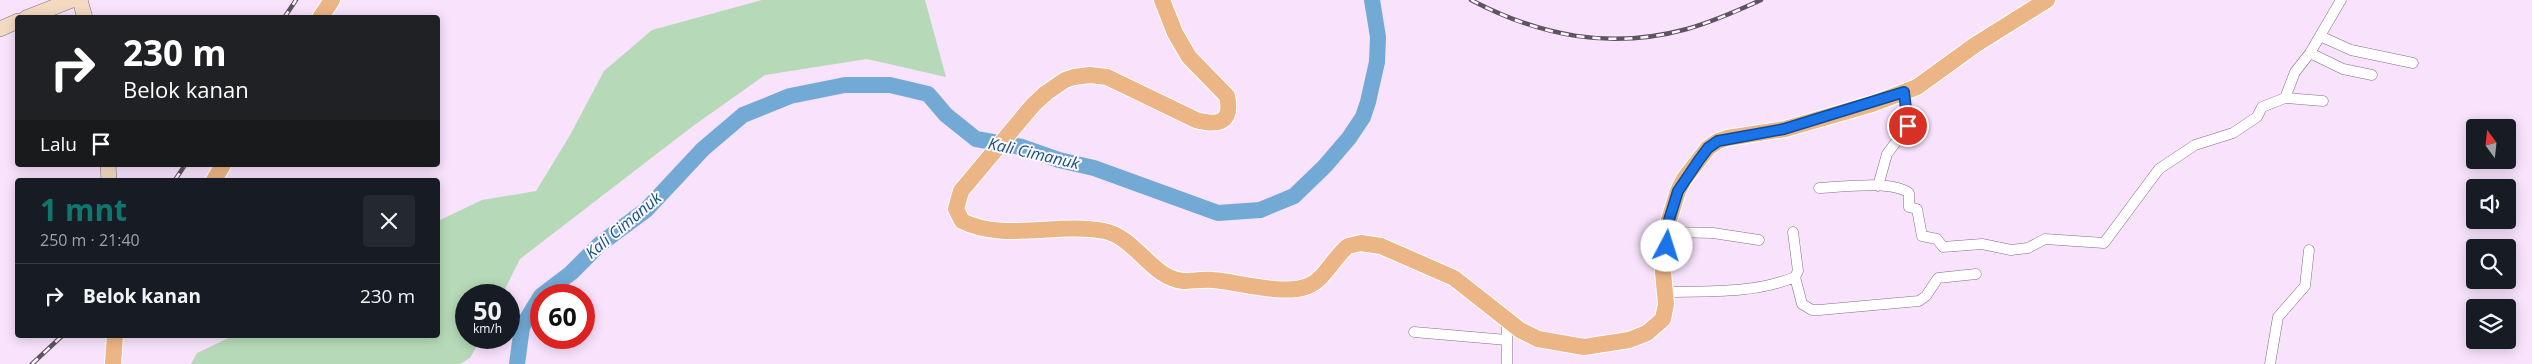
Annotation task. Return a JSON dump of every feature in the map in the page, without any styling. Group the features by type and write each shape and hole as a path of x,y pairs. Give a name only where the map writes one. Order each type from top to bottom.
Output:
{"main road":[{"path":"322,15 332,0"},
{"path":"1162,0 1175,33 1189,57 1227,96 1228,111 1222,120 1212,124 1196,120 1130,86 1107,77 1090,75 1065,80 1033,105 961,191 958,199 958,216 962,222 971,226 1005,232 1050,228 1105,231 1124,241 1149,263 1172,278 1183,281 1212,280 1274,288 1307,286 1325,272 1348,246 1374,244 1454,278 1520,330 1538,340 1584,347 1611,345 1637,338 1657,327 1663,319 1666,304 1663,272 1669,220 1684,179 1708,148 1718,141 1784,129 1904,92 1917,86 1975,45 2048,0"},
{"path":"215,178 222,167"},
{"path":"113,364 115,338"}],"street":[{"path":"34,15 72,0"},
{"path":"80,0 84,15"},
{"path":"2285,98 2295,72 2310,53 2341,0"},
{"path":"0,29 15,22"},
{"path":"2320,36 2351,50 2413,63"},
{"path":"2310,53 2342,69 2372,75"},
{"path":"1878,186 1887,154 1908,126 1904,92"},
{"path":"1819,188 1878,186 1902,189 1909,193 1909,207 1918,209 1922,236 1937,239 1943,247 1982,244 2010,250 2028,248 2045,239 2103,243 2159,169 2195,145 2234,132 2257,117 2262,107 2285,98 2323,101"},
{"path":"1669,232 1713,233 1759,240"},
{"path":"1664,292 1740,291 1760,288 1794,278 1798,271 1793,232"},
{"path":"2271,364 2278,317 2305,286 2309,250"},
{"path":"1794,278 1802,304 1812,310 1819,310 1918,301 1926,296 1938,278 1976,274"},
{"path":"1507,319 1507,364"},
{"path":"1414,332 1507,340"}],"green space":[{"path":"762,0 925,0 946,77 867,59 765,75 693,126 520,259 508,284 455,284 455,349 475,349 470,358 460,364 191,364 197,353 229,338 440,338 440,220 482,200 536,191 569,137 604,71 652,30"}],"waterway":[{"name":"Kali Cimanuk","path":"556,284 571,273 600,244 646,210 703,149 743,115 790,96 845,85 890,85 928,94 946,115 976,139 1022,147 1059,160 1094,168 1218,213 1260,210 1294,196 1325,166 1349,138 1363,117 1377,62 1378,37 1372,0"},
{"name":"Kali Cimanuk","path":"517,364 522,327 530,314"}],"railway":[{"path":"286,15 296,0"},
{"path":"1471,0 1523,23 1549,31 1603,39 1658,35 1687,29 1715,20 1761,0"},
{"path":"176,178 184,167"},
{"path":"32,364 60,338"}],"route":[{"path":"1667,246 1669,220 1678,191 1684,179 1708,148 1718,141 1741,135 1784,129 1872,104 1904,92 1908,126"}]}
